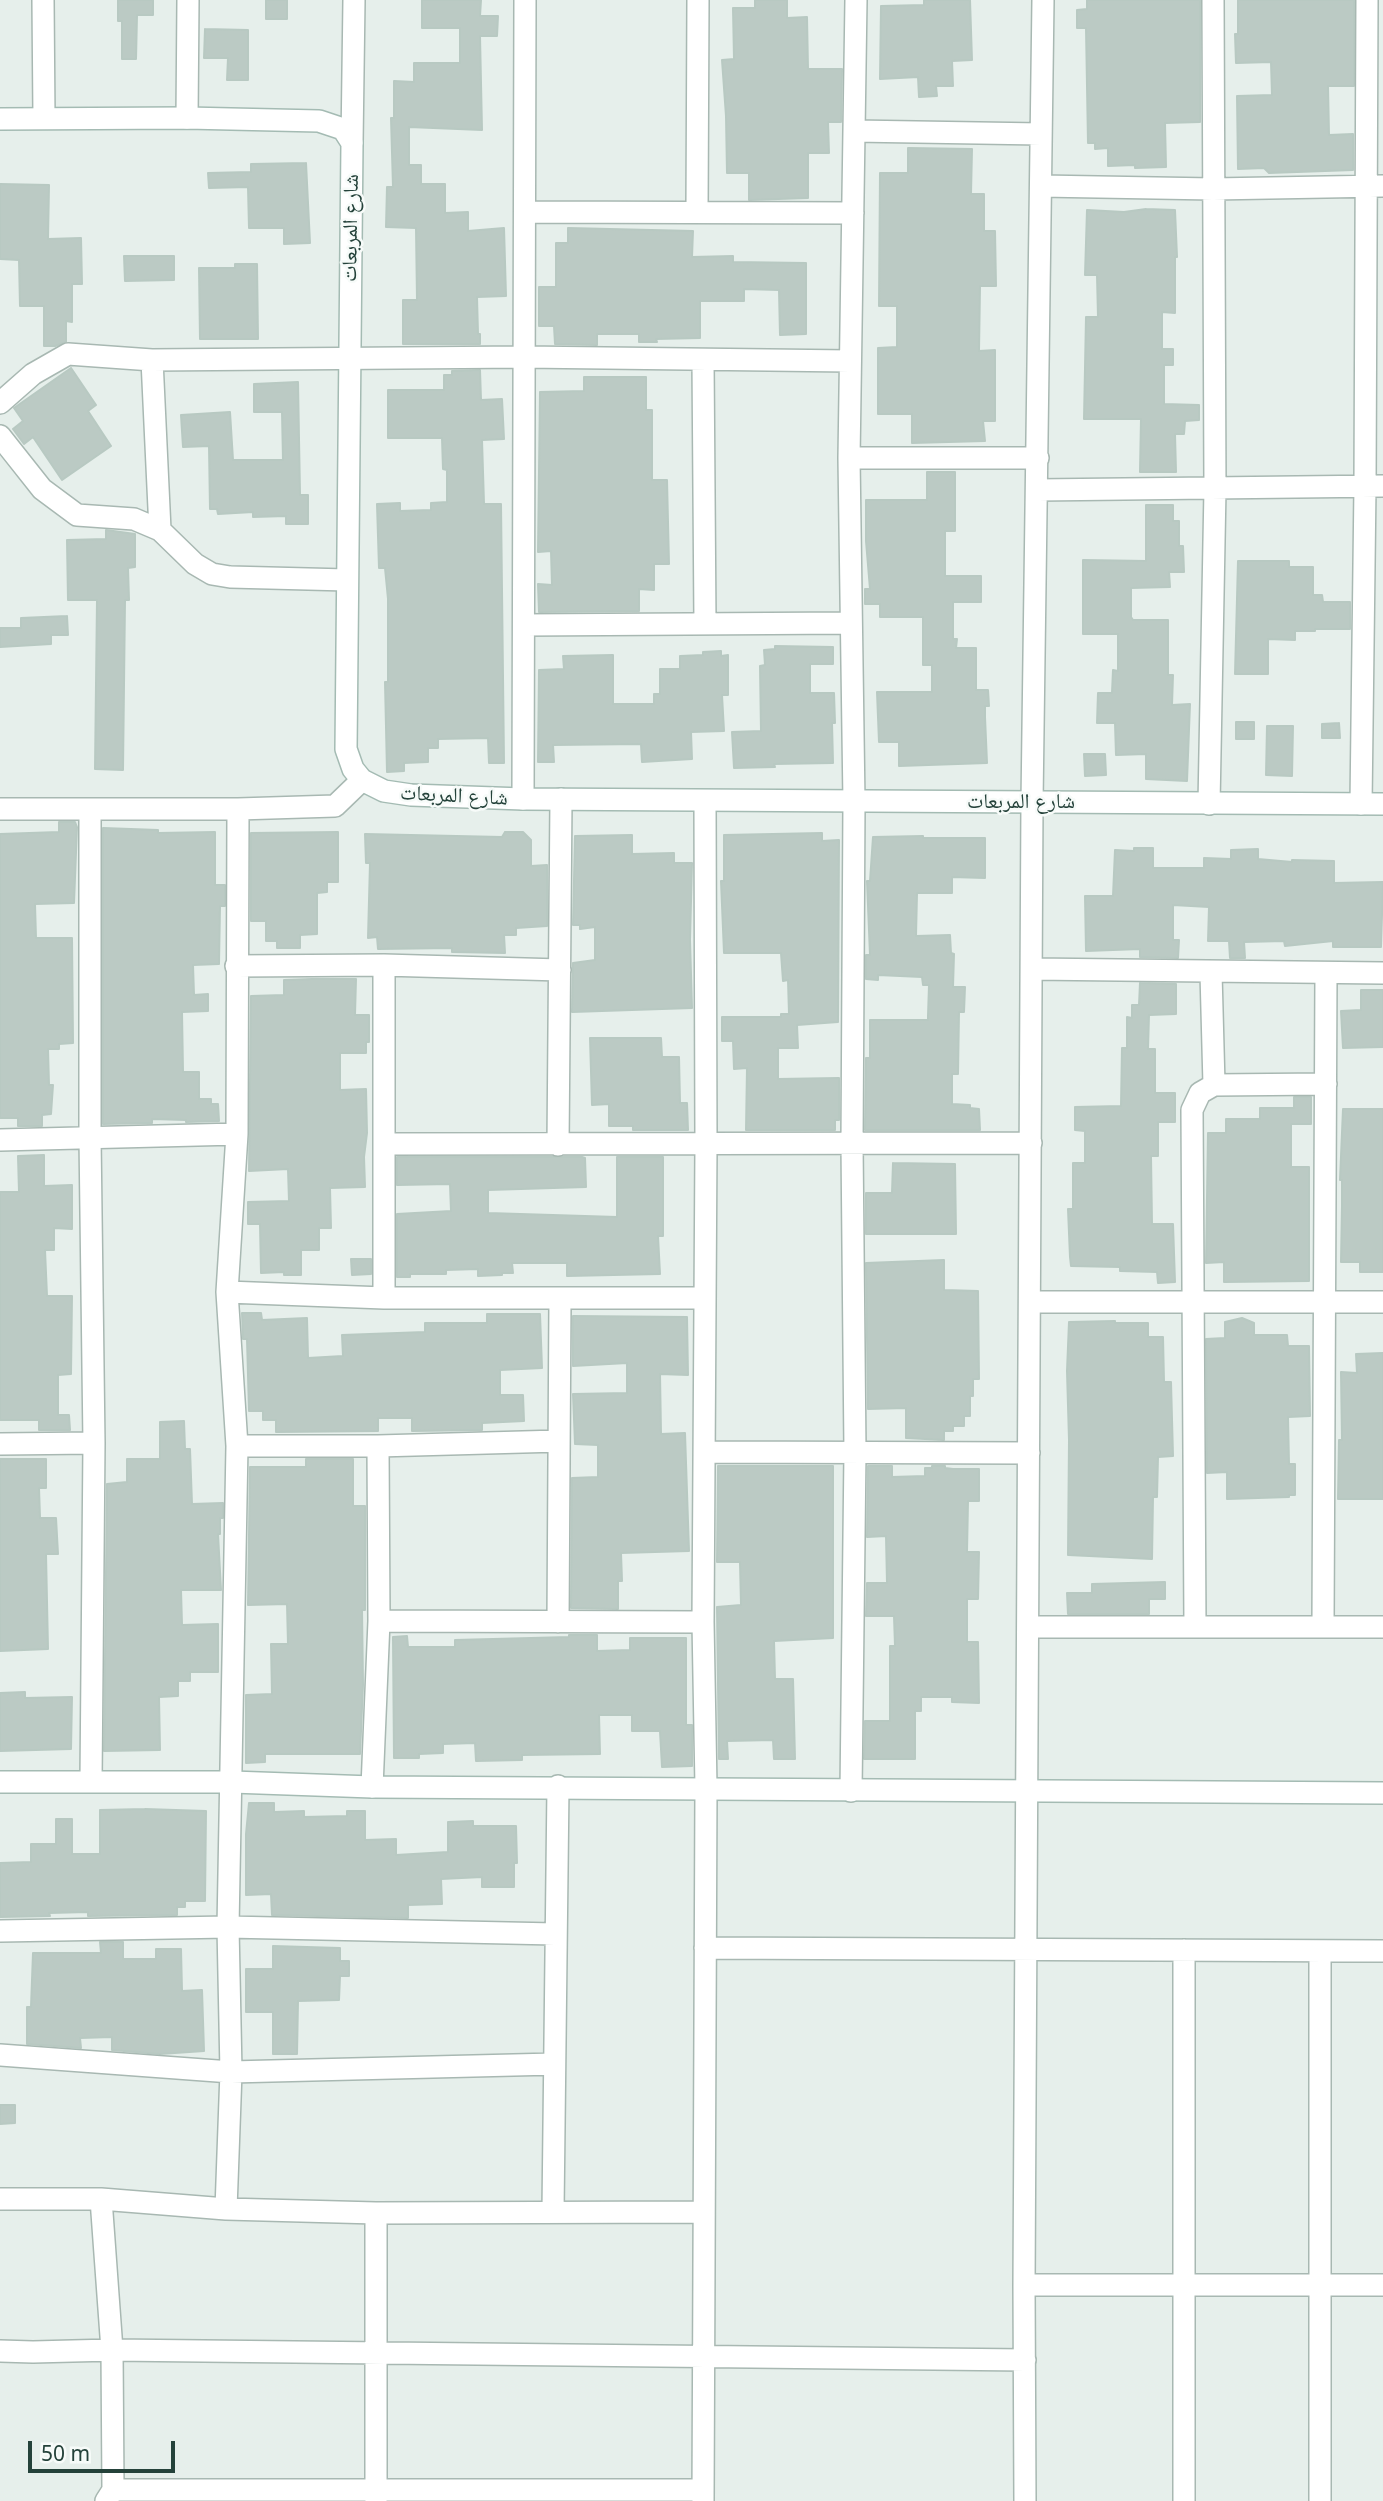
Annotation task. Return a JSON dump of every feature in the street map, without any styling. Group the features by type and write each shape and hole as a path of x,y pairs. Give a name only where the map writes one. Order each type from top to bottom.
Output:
{"street":[{"path":"44,0 44,118"},
{"path":"187,118 188,0"},
{"path":"352,144 354,0"},
{"path":"523,799 526,0"},
{"path":"697,212 698,0"},
{"path":"851,1790 855,1452 852,1144 854,802 849,458 856,0"},
{"path":"1026,2501 1024,2284 1028,1951 1032,802 1043,0"},
{"path":"1209,804 1215,489 1213,0"},
{"path":"1361,804 1374,486 1374,186 1367,0"},
{"name":"شارع المربعات","path":"0,118 319,121 343,129 352,144 346,749 353,769 362,780 384,791 411,795 523,799 705,802 1383,804"},
{"path":"854,131 1041,134"},
{"path":"1041,186 1213,189 1374,186"},
{"path":"525,212 853,213"},
{"path":"0,403 33,374 68,354 152,360 524,357 850,362"},
{"path":"152,360 160,530"},
{"path":"703,360 705,624"},
{"path":"0,436 42,489 76,515 134,519 160,530 195,564 212,575 346,580"},
{"path":"849,458 1038,458"},
{"path":"1038,490 1374,486"},
{"path":"524,625 851,623"},
{"path":"0,809 238,809 335,806 362,780"},
{"path":"558,1145 561,799"},
{"path":"101,2199 112,2350 109,2496 703,2496 702,2212 706,1787 703,1622 705,802"},
{"path":"90,809 94,1443 91,1781"},
{"path":"226,2209 231,2072 228,1927 237,1446 227,1292 237,1134 238,809"},
{"path":"236,966 384,965 560,970"},
{"path":"384,965 384,1298"},
{"path":"1032,969 1383,973"},
{"path":"1211,973 1214,1086"},
{"path":"1323,1625 1326,974"},
{"path":"1195,1626 1192,1110 1200,1093 1214,1086 1326,1084"},
{"path":"0,1140 237,1134"},
{"path":"385,1144 1031,1143"},
{"path":"227,1292 384,1298 705,1298"},
{"path":"558,1622 560,1299"},
{"path":"1031,1302 1383,1302"},
{"path":"237,1446 378,1446 559,1441"},
{"path":"0,1444 94,1443"},
{"path":"372,1787 379,1621 378,1446"},
{"path":"705,1452 1029,1453"},
{"path":"379,1621 703,1622"},
{"path":"1029,1627 1383,1627"},
{"path":"0,1782 1383,1793"},
{"path":"553,2211 558,1786"},
{"path":"0,1931 228,1927 555,1934"},
{"path":"705,1948 1383,1951"},
{"path":"1184,1950 1184,2501"},
{"path":"1320,1951 1320,2501"},
{"path":"0,2055 231,2072 554,2064"},
{"path":"0,2200 101,2199 226,2209 376,2213 702,2212"},
{"path":"376,2213 376,2496"},
{"path":"1024,2284 1383,2285"},
{"path":"0,2351 1025,2360"}],"building":[{"path":"118,0 153,0 153,15 137,15 136,59 122,59 122,21 118,21"},
{"path":"266,0 287,0 287,19 266,19"},
{"path":"422,0 481,0 480,16 498,16 497,36 480,36 482,130 409,127 409,165 421,165 421,184 445,184 445,213 468,212 468,231 504,228 506,296 477,297 480,344 403,344 403,300 417,300 416,228 386,227 387,187 393,187 391,118 394,118 394,81 414,82 414,63 460,63 460,28 422,28"},
{"path":"755,0 787,0 787,18 807,17 808,69 842,69 841,122 828,122 829,153 808,153 808,198 749,200 749,173 727,173 722,60 734,59 733,8 755,8"},
{"path":"924,0 970,0 972,60 952,61 953,86 936,86 937,96 919,97 918,77 880,79 881,6 924,5"},
{"path":"1087,0 1200,0 1200,122 1165,123 1166,167 1108,166 1108,148 1095,149 1095,143 1088,143 1086,28 1077,28 1077,10 1087,9"},
{"path":"1238,0 1354,0 1354,86 1328,86 1329,135 1353,134 1353,170 1269,173 1264,168 1238,169 1237,96 1272,95 1271,62 1236,63"},
{"path":"205,29 248,30 248,80 227,80 228,58 204,58"},
{"path":"908,148 972,149 971,194 984,194 984,231 995,231 996,286 980,286 979,351 995,350 995,421 983,421 985,441 912,443 912,414 878,414 878,348 897,347 897,306 879,306 880,173 908,173"},
{"path":"306,163 310,243 284,244 284,228 249,228 248,187 209,188 208,173 251,172 251,164"},
{"path":"0,184 49,185 48,239 81,238 82,284 72,284 72,322 66,321 66,342 44,346 44,306 20,306 19,260 0,259"},
{"path":"1146,209 1175,210 1175,313 1162,312 1162,349 1173,349 1173,365 1164,365 1164,404 1199,405 1199,420 1185,421 1184,434 1175,434 1176,472 1140,472 1141,419 1084,419 1086,317 1098,317 1097,275 1085,275 1087,210 1124,212"},
{"path":"568,228 693,231 692,257 733,256 733,262 806,263 806,334 780,335 779,290 744,289 744,301 700,301 700,338 639,342 639,334 597,334 597,345 555,344 554,326 539,326 539,287 556,287 556,243 568,243"},
{"path":"124,256 174,256 174,280 125,281"},
{"path":"235,264 257,264 258,339 200,339 199,268 235,268"},
{"path":"71,368 96,405 88,411 111,446 62,480 33,437 24,444 13,429 23,421 14,408"},
{"path":"480,370 481,400 502,399 504,439 482,440 484,504 501,504 504,763 489,763 488,738 438,739 438,748 428,748 428,762 404,763 404,771 387,772 385,682 388,682 388,599 385,568 379,568 377,504 400,503 400,511 431,510 431,503 447,502 447,470 443,469 442,438 388,438 388,390 444,390 444,375 452,375 452,371"},
{"path":"584,377 646,377 646,410 652,410 652,480 667,480 669,564 654,564 654,590 639,589 639,611 539,612 538,584 552,585 551,551 538,552 540,392 584,391"},
{"path":"298,382 300,495 308,495 308,524 286,524 286,516 253,517 253,512 218,514 217,509 210,509 209,446 183,447 181,415 230,412 233,460 283,460 282,412 254,412 254,384"},
{"path":"927,472 955,472 955,531 945,531 945,576 981,576 981,602 953,602 953,639 957,639 956,648 976,648 976,690 988,690 989,706 985,706 987,763 899,766 899,742 879,742 877,692 932,692 932,665 923,665 923,617 880,617 880,604 865,604 865,589 870,589 866,500 927,500"},
{"path":"1146,505 1173,505 1173,521 1179,521 1179,546 1183,546 1184,572 1169,572 1170,587 1131,588 1131,617 1133,620 1168,620 1168,675 1173,675 1172,705 1190,704 1187,781 1146,779 1146,754 1116,755 1115,723 1097,723 1098,693 1112,693 1113,670 1118,671 1118,634 1083,634 1083,560 1146,561"},
{"path":"106,530 135,534 135,567 128,568 129,600 125,600 123,770 95,769 97,600 68,600 67,540 106,539"},
{"path":"1238,561 1289,561 1289,567 1313,567 1313,595 1322,595 1323,602 1350,602 1350,629 1295,631 1295,640 1268,639 1268,674 1235,674"},
{"path":"67,616 68,635 51,635 51,644 0,647 0,628 21,628 21,618"},
{"path":"775,646 833,647 833,664 810,664 810,693 834,693 833,763 734,768 732,732 761,731 760,666 765,665 764,650 775,649"},
{"path":"721,651 721,656 728,655 728,695 722,695 724,731 691,732 692,759 642,762 641,744 553,745 554,762 538,762 539,670 564,669 563,656 613,655 613,704 654,704 654,694 660,694 660,669 680,669 680,656"},
{"path":"1236,722 1254,722 1254,739 1236,739"},
{"path":"1339,723 1340,738 1322,738 1322,724"},
{"path":"1267,726 1293,726 1292,776 1266,775"},
{"path":"1084,754 1105,754 1106,775 1085,776"},
{"path":"59,822 75,822 77,827 74,903 35,904 36,938 72,938 73,1043 59,1044 59,1049 48,1049 49,1085 53,1085 51,1114 42,1115 42,1126 18,1126 18,1118 0,1118 0,834 59,832"},
{"path":"103,828 158,830 158,833 215,832 215,885 225,885 225,906 220,906 219,964 193,965 194,995 208,994 208,1011 182,1012 183,1072 199,1072 199,1099 211,1099 211,1104 218,1104 219,1121 152,1119 152,1123 103,1124"},
{"path":"338,832 338,882 327,882 327,892 317,893 317,934 300,935 300,948 277,948 277,941 266,941 266,921 251,921 251,833"},
{"path":"505,832 523,832 531,840 531,866 547,865 547,926 516,928 516,935 504,935 505,953 452,952 452,948 378,949 377,937 368,938 370,863 366,863 365,834 502,837"},
{"path":"822,833 822,841 839,840 838,1022 797,1025 798,1048 778,1048 778,1079 839,1078 839,1120 835,1120 835,1130 746,1130 747,1068 734,1069 733,1041 722,1041 722,1017 781,1017 781,1014 789,1014 788,980 783,981 781,953 724,953 721,881 724,881 724,835"},
{"path":"632,835 632,854 674,853 674,863 692,863 692,1008 572,1012 573,963 595,960 595,927 580,929 580,925 573,925 575,836"},
{"path":"873,837 985,838 985,878 952,877 952,893 917,893 916,936 950,935 951,953 954,954 953,987 965,987 964,1012 959,1012 958,1074 952,1074 952,1104 970,1105 970,1108 979,1109 980,1130 865,1130 866,1058 870,1058 870,1020 928,1020 929,985 923,985 922,977 878,975 878,980 866,979 866,955 870,955 867,881 870,881"},
{"path":"1134,848 1153,848 1153,868 1204,868 1204,858 1231,859 1231,850 1258,849 1258,859 1292,862 1334,861 1334,883 1383,882 1381,947 1333,947 1333,941 1285,946 1284,941 1244,942 1245,958 1230,958 1229,941 1208,941 1209,907 1173,905 1173,940 1179,940 1178,958 1140,957 1140,949 1086,951 1085,896 1113,896 1115,850 1134,851"},
{"path":"356,979 355,1015 369,1015 369,1042 366,1042 366,1053 340,1053 340,1090 366,1089 365,1187 330,1188 331,1228 319,1228 319,1250 301,1250 301,1275 284,1275 284,1272 261,1273 260,1224 248,1224 248,1202 289,1201 288,1169 249,1171 251,996 284,995 284,980"},
{"path":"1140,983 1176,984 1176,1014 1149,1015 1148,1049 1155,1049 1155,1093 1175,1093 1175,1122 1158,1122 1158,1156 1151,1156 1152,1224 1173,1224 1175,1282 1158,1283 1157,1272 1120,1271 1120,1267 1071,1266 1068,1209 1073,1209 1073,1163 1085,1163 1085,1131 1075,1130 1075,1107 1121,1106 1122,1048 1127,1048 1127,1017 1132,1018 1132,1005 1139,1005"},
{"path":"1361,990 1383,990 1383,1047 1343,1048 1341,1011 1361,1010"},
{"path":"590,1038 661,1038 662,1057 679,1057 680,1103 687,1103 688,1130 633,1130 633,1126 609,1126 609,1104 592,1105"},
{"path":"1294,1097 1311,1097 1311,1124 1291,1124 1291,1167 1309,1167 1309,1281 1224,1282 1224,1262 1206,1263 1208,1133 1226,1133 1226,1119 1260,1119 1260,1108 1294,1108"},
{"path":"1343,1109 1383,1109 1383,1272 1360,1272 1360,1262 1341,1262"},
{"path":"44,1155 44,1186 72,1185 72,1229 54,1228 54,1250 45,1250 47,1296 72,1296 71,1374 58,1375 58,1415 69,1415 70,1430 39,1430 39,1420 0,1420 0,1192 19,1192 18,1156"},
{"path":"397,1157 582,1157 585,1158 586,1187 488,1190 488,1213 617,1217 617,1157 663,1157 663,1236 658,1236 660,1274 567,1276 567,1263 512,1263 513,1273 502,1275 478,1276 478,1269 446,1270 446,1274 410,1274 410,1277 397,1277 397,1214 451,1211 450,1184 397,1185"},
{"path":"893,1163 955,1164 956,1234 866,1234 866,1193 892,1193"},
{"path":"351,1259 371,1259 371,1274 352,1275"},
{"path":"944,1260 944,1290 978,1291 979,1379 973,1379 970,1416 964,1416 964,1426 953,1426 953,1431 944,1431 944,1440 906,1438 906,1408 868,1409 866,1263"},
{"path":"242,1313 261,1313 262,1320 307,1318 308,1358 343,1356 342,1335 425,1332 425,1323 487,1323 487,1314 540,1314 542,1368 500,1370 500,1395 523,1395 524,1421 482,1423 482,1430 412,1431 412,1418 378,1418 378,1431 276,1432 276,1420 263,1420 263,1411 249,1411 247,1339 243,1339"},
{"path":"573,1316 687,1317 688,1375 660,1374 661,1434 685,1433 689,1551 621,1553 622,1581 618,1581 618,1609 571,1608 572,1478 598,1477 598,1445 575,1444 573,1394 627,1393 627,1363 573,1366"},
{"path":"1242,1318 1254,1323 1254,1335 1287,1335 1288,1346 1309,1346 1310,1416 1288,1417 1289,1464 1295,1464 1295,1495 1289,1497 1227,1499 1227,1472 1207,1473 1206,1339 1225,1338 1225,1322"},
{"path":"1069,1322 1148,1323 1148,1337 1163,1337 1164,1382 1171,1382 1173,1456 1158,1457 1157,1497 1153,1497 1152,1559 1068,1555"},
{"path":"1383,1353 1383,1499 1338,1499 1339,1440 1342,1440 1341,1372 1357,1373 1356,1354"},
{"path":"184,1421 185,1449 190,1449 192,1504 223,1503 223,1518 220,1518 218,1534 221,1590 181,1590 182,1625 218,1624 218,1672 190,1672 190,1681 178,1681 178,1696 159,1697 160,1750 104,1751 107,1484 127,1482 127,1459 160,1459 160,1422"},
{"path":"0,1459 46,1459 46,1488 39,1488 40,1518 56,1518 58,1554 46,1554 48,1649 0,1651"},
{"path":"306,1459 353,1459 353,1506 365,1506 360,1754 265,1754 265,1762 246,1763 246,1695 272,1694 271,1644 288,1644 287,1604 248,1605 250,1467 306,1467"},
{"path":"718,1466 833,1466 833,1638 774,1641 775,1679 793,1679 795,1759 774,1759 773,1740 727,1741 728,1759 719,1759 717,1607 741,1605 740,1562 717,1562"},
{"path":"868,1466 892,1466 892,1477 925,1476 925,1468 932,1466 979,1469 979,1501 968,1501 967,1552 979,1552 978,1599 967,1599 967,1642 978,1642 979,1703 952,1702 952,1697 921,1697 921,1711 915,1711 915,1759 864,1759 865,1721 890,1721 890,1646 895,1646 894,1616 866,1616 867,1583 887,1583 886,1536 867,1537"},
{"path":"1165,1582 1165,1599 1149,1599 1149,1614 1068,1614 1067,1593 1092,1593 1092,1584"},
{"path":"597,1635 597,1651 630,1650 630,1638 686,1638 686,1725 692,1725 692,1766 662,1767 660,1731 632,1731 632,1715 599,1715 600,1754 522,1755 522,1760 476,1761 475,1743 443,1744 443,1753 419,1754 419,1758 394,1758 393,1637 407,1636 408,1647 455,1647 455,1640"},
{"path":"25,1692 25,1698 72,1697 71,1749 0,1751 0,1693"},
{"path":"249,1803 274,1803 274,1812 304,1811 304,1817 347,1816 347,1811 365,1811 365,1840 396,1839 396,1855 448,1852 448,1822 473,1821 473,1826 516,1826 517,1863 514,1863 514,1887 482,1887 482,1877 441,1879 442,1904 408,1905 408,1918 272,1915 271,1894 246,1895"},
{"path":"100,1810 206,1811 205,1901 185,1901 185,1907 177,1907 177,1915 88,1916 88,1912 0,1917 0,1863 31,1862 31,1844 56,1844 56,1819 72,1819 72,1854 100,1854"},
{"path":"100,1942 123,1942 123,1959 156,1959 156,1949 181,1949 182,1991 202,1990 204,2051 160,2054 112,2050 112,2037 80,2038 81,2048 27,2044 27,2007 31,2007 33,1953 101,1953"},
{"path":"273,1946 340,1948 340,1961 349,1961 349,1976 340,1976 339,2000 298,2001 297,2054 273,2054 273,2012 246,2012 246,1969 273,1969"},
{"path":"0,2105 15,2105 15,2123 0,2124"}]}
